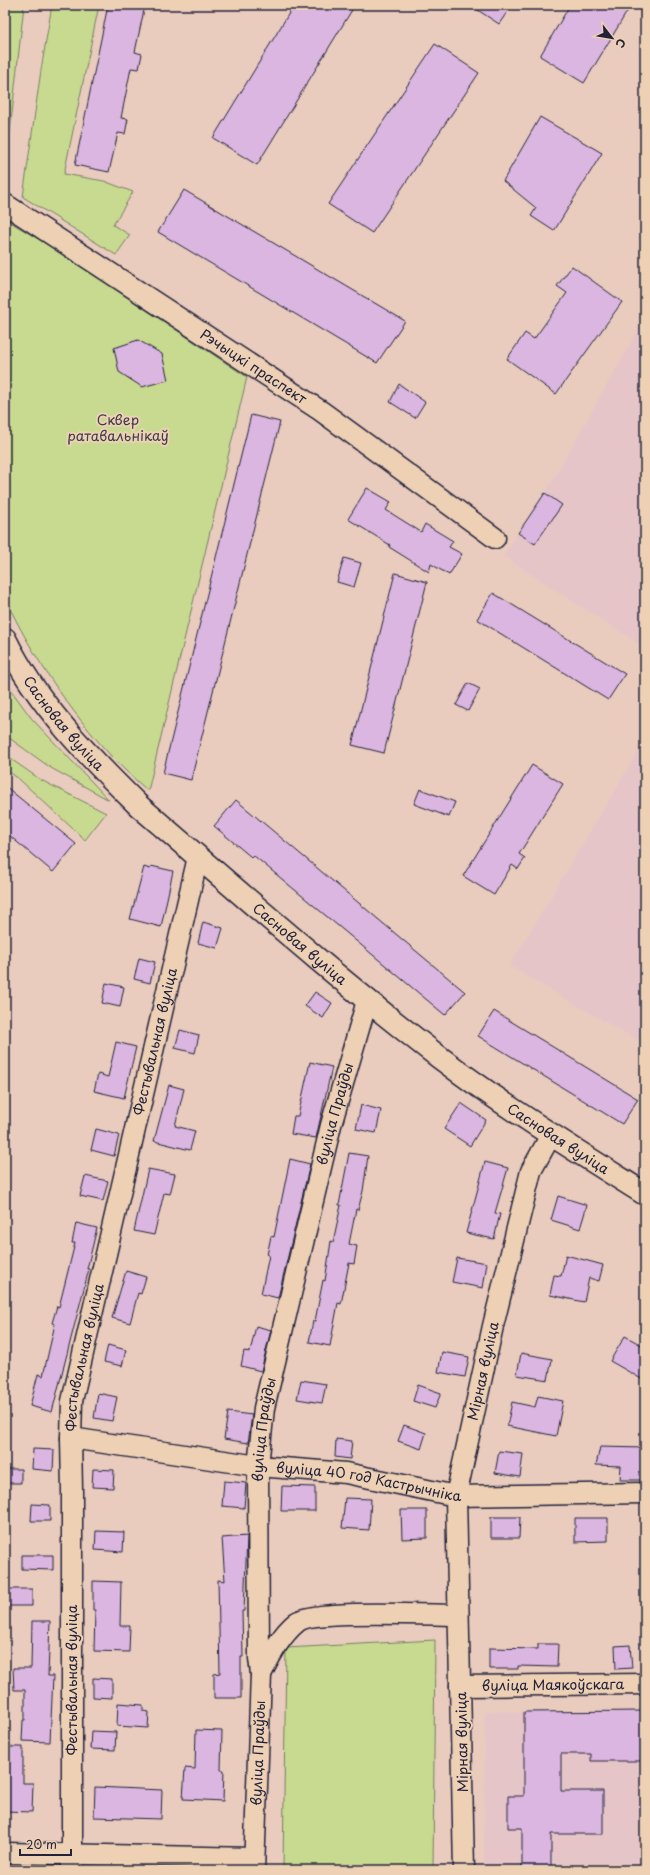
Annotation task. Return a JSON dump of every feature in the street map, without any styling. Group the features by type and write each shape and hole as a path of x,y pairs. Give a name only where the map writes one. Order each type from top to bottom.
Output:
{"main road":[{"name":"Сасновая вуліца","path":"5,639 17,663 52,714 107,775 139,806 368,1001 441,1058 551,1135 645,1194"}],"street":[{"name":"Рэчыцкі праспект","path":"5,204 321,411 495,538"},
{"name":"Фестывальная вуліца","path":"72,1862 72,1401 198,857"},
{"name":"вуліца Праўды","path":"254,1864 261,1674 259,1658 258,1466 264,1408 331,1125 368,1001"},
{"name":"Мірная вуліца","path":"464,1870 456,1496 493,1326 531,1171 551,1135"},
{"name":"вуліца 40 год Кастрычніка","path":"71,1438 258,1466 346,1473 456,1496 645,1493"},
{"path":"261,1674 280,1640 298,1620 328,1614 458,1615"},
{"name":"вуліца Маякоўскага","path":"460,1686 645,1684"},
{"path":"5,1853 72,1862 254,1864"}],"shaded area":[{"path":"645,318 645,648 503,556 545,493"},
{"path":"645,740 645,1045 509,966"},
{"path":"485,1711 645,1713 645,1870 484,1870"}],"green space":[{"path":"5,5 24,5 5,177"},
{"path":"52,5 99,5 64,174 104,181 133,192 113,225 130,235 116,255 23,197"},
{"name":"Сквер ратавальнікаў","path":"5,219 50,246 247,377 148,791 112,757 81,721 53,682 27,641 5,598"},
{"path":"5,682 32,719 109,800 51,768 5,735"},
{"path":"5,755 41,780 106,813 85,840 19,779 5,769"},
{"path":"435,1640 433,1870 283,1870 286,1648"}],"building":[{"path":"108,5 145,5 135,52 142,54 139,69 131,68 121,118 128,119 125,134 118,133 109,172 75,165"},
{"path":"294,5 355,5 257,165 213,138"},
{"path":"470,5 512,5 499,24"},
{"path":"570,5 631,5 584,83 540,56"},
{"path":"435,44 479,73 372,233 328,204"},
{"path":"540,117 602,153 554,231 531,216 536,208 503,181"},
{"path":"184,190 405,321 377,363 158,232"},
{"path":"572,266 622,302 556,394 507,359 525,333 534,339 567,293 557,286"},
{"path":"138,340 162,354 168,380 142,387 119,372 114,348"},
{"path":"399,384 425,402 415,418 390,402"},
{"path":"251,415 280,422 191,780 163,773"},
{"path":"367,488 391,502 386,510 421,532 425,524 453,541 449,547 462,554 449,575 431,564 429,572 389,547 390,545 348,519"},
{"path":"545,493 562,505 535,544 518,533"},
{"path":"344,558 361,563 354,587 337,582"},
{"path":"395,573 427,582 384,753 352,745"},
{"path":"493,593 625,674 608,700 477,619"},
{"path":"468,683 480,689 468,711 456,705"},
{"path":"532,765 563,784 519,854 525,858 518,869 512,865 494,895 463,876"},
{"path":"5,786 76,844 53,872 5,832"},
{"path":"420,789 455,802 449,817 414,804"},
{"path":"236,800 465,992 445,1015 253,855 251,857 214,826"},
{"path":"151,866 173,871 161,927 130,919 144,867 150,869"},
{"path":"203,922 223,928 217,948 198,943"},
{"path":"139,958 155,962 150,983 134,979"},
{"path":"106,983 124,987 120,1007 102,1003"},
{"path":"315,992 332,1003 323,1018 305,1006"},
{"path":"494,1011 638,1099 622,1124 478,1036"},
{"path":"180,1030 199,1035 195,1053 175,1048"},
{"path":"116,1042 136,1047 124,1098 94,1091 98,1074 108,1077"},
{"path":"310,1062 332,1067 316,1138 291,1134 294,1116 298,1116"},
{"path":"169,1085 184,1089 175,1126 195,1131 190,1150 154,1141"},
{"path":"461,1103 486,1120 470,1146 444,1129"},
{"path":"361,1105 381,1110 376,1133 356,1129"},
{"path":"96,1129 119,1135 114,1156 91,1150"},
{"path":"349,1153 368,1156 363,1191 358,1210 356,1209 349,1244 357,1246 354,1264 349,1263 341,1304 338,1303 330,1346 309,1342 313,1321 315,1321 323,1280 325,1281 331,1241 333,1242 341,1205 339,1205"},
{"path":"290,1159 310,1164 278,1298 261,1294 269,1255 267,1255 271,1236 274,1237"},
{"path":"485,1162 508,1168 495,1213 500,1214 494,1239 466,1233"},
{"path":"148,1169 175,1174 170,1194 164,1193 154,1235 134,1231"},
{"path":"85,1176 108,1181 103,1201 80,1196"},
{"path":"558,1196 587,1205 580,1229 551,1220"},
{"path":"76,1223 97,1228 87,1269 89,1269 52,1412 30,1406 38,1374 43,1376 55,1324 52,1323 57,1306 59,1307 75,1243 72,1243"},
{"path":"566,1255 603,1265 599,1281 589,1278 584,1302 550,1295 554,1275 561,1276"},
{"path":"457,1258 487,1263 483,1288 452,1282"},
{"path":"126,1271 146,1277 141,1294 138,1293 130,1323 112,1318"},
{"path":"256,1326 271,1330 261,1371 241,1366 244,1351 250,1352"},
{"path":"625,1336 645,1347 645,1381 610,1361"},
{"path":"108,1345 126,1350 122,1366 104,1362"},
{"path":"442,1352 469,1357 465,1377 438,1372"},
{"path":"521,1353 552,1359 548,1380 517,1375"},
{"path":"301,1380 326,1384 322,1403 297,1399"},
{"path":"418,1385 441,1393 435,1408 413,1401"},
{"path":"98,1393 117,1397 112,1421 94,1418"},
{"path":"538,1396 563,1401 556,1436 507,1426 512,1402 535,1407"},
{"path":"228,1412 252,1415 248,1443 224,1439"},
{"path":"404,1425 426,1433 421,1449 398,1441"},
{"path":"336,1439 352,1441 350,1459 335,1457"},
{"path":"600,1447 645,1448 644,1480 620,1480 621,1466 596,1465"},
{"path":"33,1449 54,1450 53,1471 32,1469"},
{"path":"499,1451 523,1454 520,1477 495,1473"},
{"path":"6,1469 21,1469 21,1483 6,1483"},
{"path":"93,1469 114,1470 113,1488 92,1487"},
{"path":"224,1481 246,1483 244,1508 222,1506"},
{"path":"282,1486 315,1487 315,1511 281,1511"},
{"path":"345,1498 371,1499 369,1530 342,1528"},
{"path":"32,1504 50,1505 50,1521 31,1521"},
{"path":"401,1510 427,1510 427,1538 402,1539"},
{"path":"491,1517 520,1517 519,1538 491,1538"},
{"path":"575,1518 608,1518 608,1541 575,1542"},
{"path":"96,1531 124,1532 123,1552 95,1550"},
{"path":"247,1536 244,1611 242,1611 243,1657 241,1657 241,1698 214,1698 214,1674 220,1673 218,1580 225,1581 222,1538"},
{"path":"22,1555 53,1555 53,1570 22,1569"},
{"path":"93,1581 121,1582 120,1626 130,1626 129,1652 94,1651 95,1610 93,1610"},
{"path":"5,1589 32,1589 32,1606 5,1606"},
{"path":"32,1621 50,1621 48,1676 53,1676 50,1742 22,1741 23,1720 25,1720 25,1690 14,1690 13,1668 31,1668"},
{"path":"538,1644 558,1644 557,1667 518,1666 518,1669 489,1669 489,1648 538,1649"},
{"path":"630,1645 632,1668 616,1669 615,1646"},
{"path":"93,1678 112,1679 112,1698 93,1697"},
{"path":"118,1703 143,1705 143,1711 149,1712 148,1728 117,1726"},
{"path":"645,1711 645,1761 591,1761 591,1754 561,1754 561,1791 603,1791 603,1834 551,1834 551,1870 522,1870 522,1828 508,1828 508,1796 524,1796 524,1712"},
{"path":"196,1730 222,1731 221,1770 224,1770 223,1801 183,1799 185,1768 195,1769"},
{"path":"91,1731 116,1732 115,1750 90,1749"},
{"path":"5,1747 23,1747 23,1783 33,1783 32,1812 5,1811"},
{"path":"95,1787 162,1790 161,1819 94,1817"}]}
